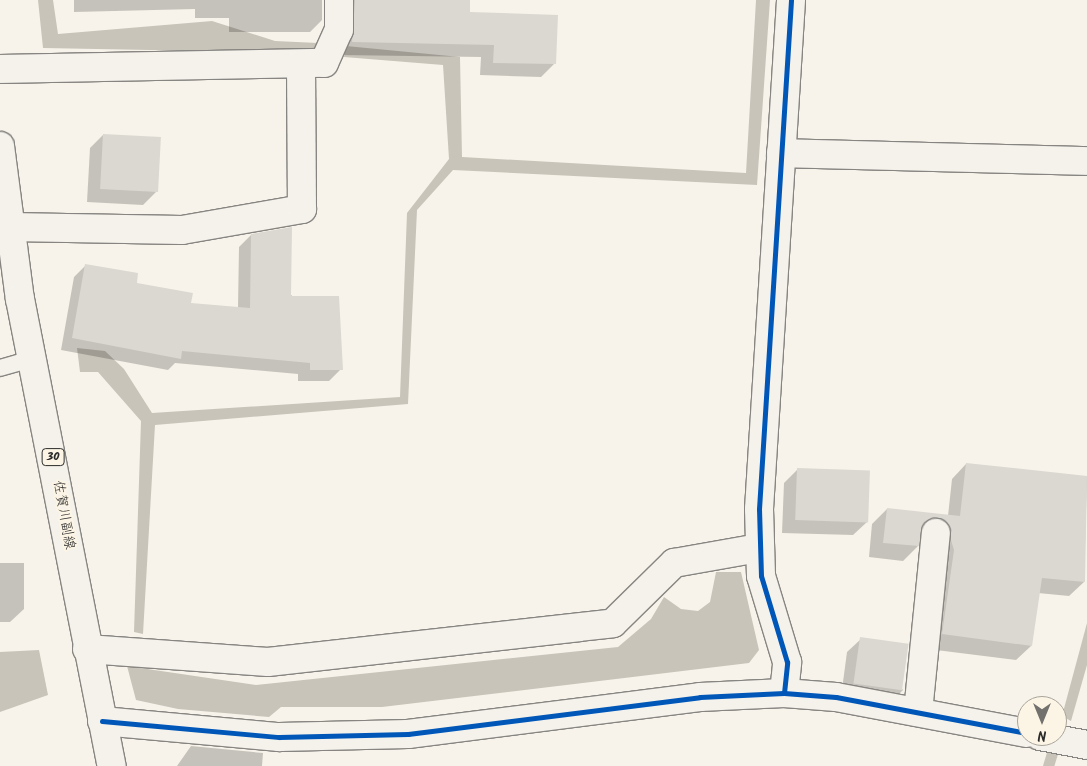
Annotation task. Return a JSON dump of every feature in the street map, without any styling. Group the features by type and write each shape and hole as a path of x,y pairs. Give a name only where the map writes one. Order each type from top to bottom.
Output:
{"street":[{"path":"0,69 324,63 339,30 339,0"},
{"path":"784,693 787,662 761,576 759,548 791,0"},
{"path":"10,227 182,230 302,209 301,64"},
{"name":"佐賀川副線","path":"0,146 2,181 31,360 59,486 87,649 112,766"},
{"path":"781,153 1087,160"},
{"path":"918,712 936,533"},
{"path":"87,649 268,662 613,623 674,563 759,548"},
{"path":"102,721 279,737 408,734 700,697 784,693 836,696 1017,731"},
{"path":"1067,741 1087,745"}],"lane":[{"path":"0,368 31,360"}],"shaded area":[{"path":"38,0 53,0 58,34 212,21 275,41 318,43 314,53 43,48"},
{"path":"756,0 770,0 757,185 453,170 417,210 408,404 155,425 143,634 134,632 141,421 98,372 80,372 77,348 105,351 124,369 152,413 400,397 407,213 449,159 443,65 344,57 346,46 460,57 462,157 746,173"},
{"path":"716,572 741,572 759,650 749,663 382,707 281,707 269,717 178,709 136,700 127,666 256,685 618,647 651,619 664,597 681,609 698,611 710,602"},
{"path":"1087,623 1087,665 1071,721 1067,719 1067,697"},
{"path":"39,650 48,695 0,712 0,652"}],"building":[{"path":"355,0 470,0 470,12 558,15 556,64 493,63 494,45 352,42"},
{"path":"103,134 161,137 158,192 100,189"},
{"path":"292,227 291,296 339,296 343,370 310,370 310,363 182,351 181,359 72,338 85,264 138,273 137,283 193,293 191,303 250,308 251,234"},
{"path":"966,463 1087,476 1085,582 1042,578 1032,646 942,634 954,550 945,520 937,517 924,524 919,546 883,543 887,508 960,516"},
{"path":"797,468 870,471 868,523 795,520"},
{"path":"860,637 909,644 902,690 853,684"}],"waterway":[{"path":"1048,766 1052,753"}],"cycle path":[{"path":"784,693 787,662 761,576 759,509 791,0"},
{"path":"102,721 279,737 408,734 700,697 784,693 836,697 1017,731"}]}
